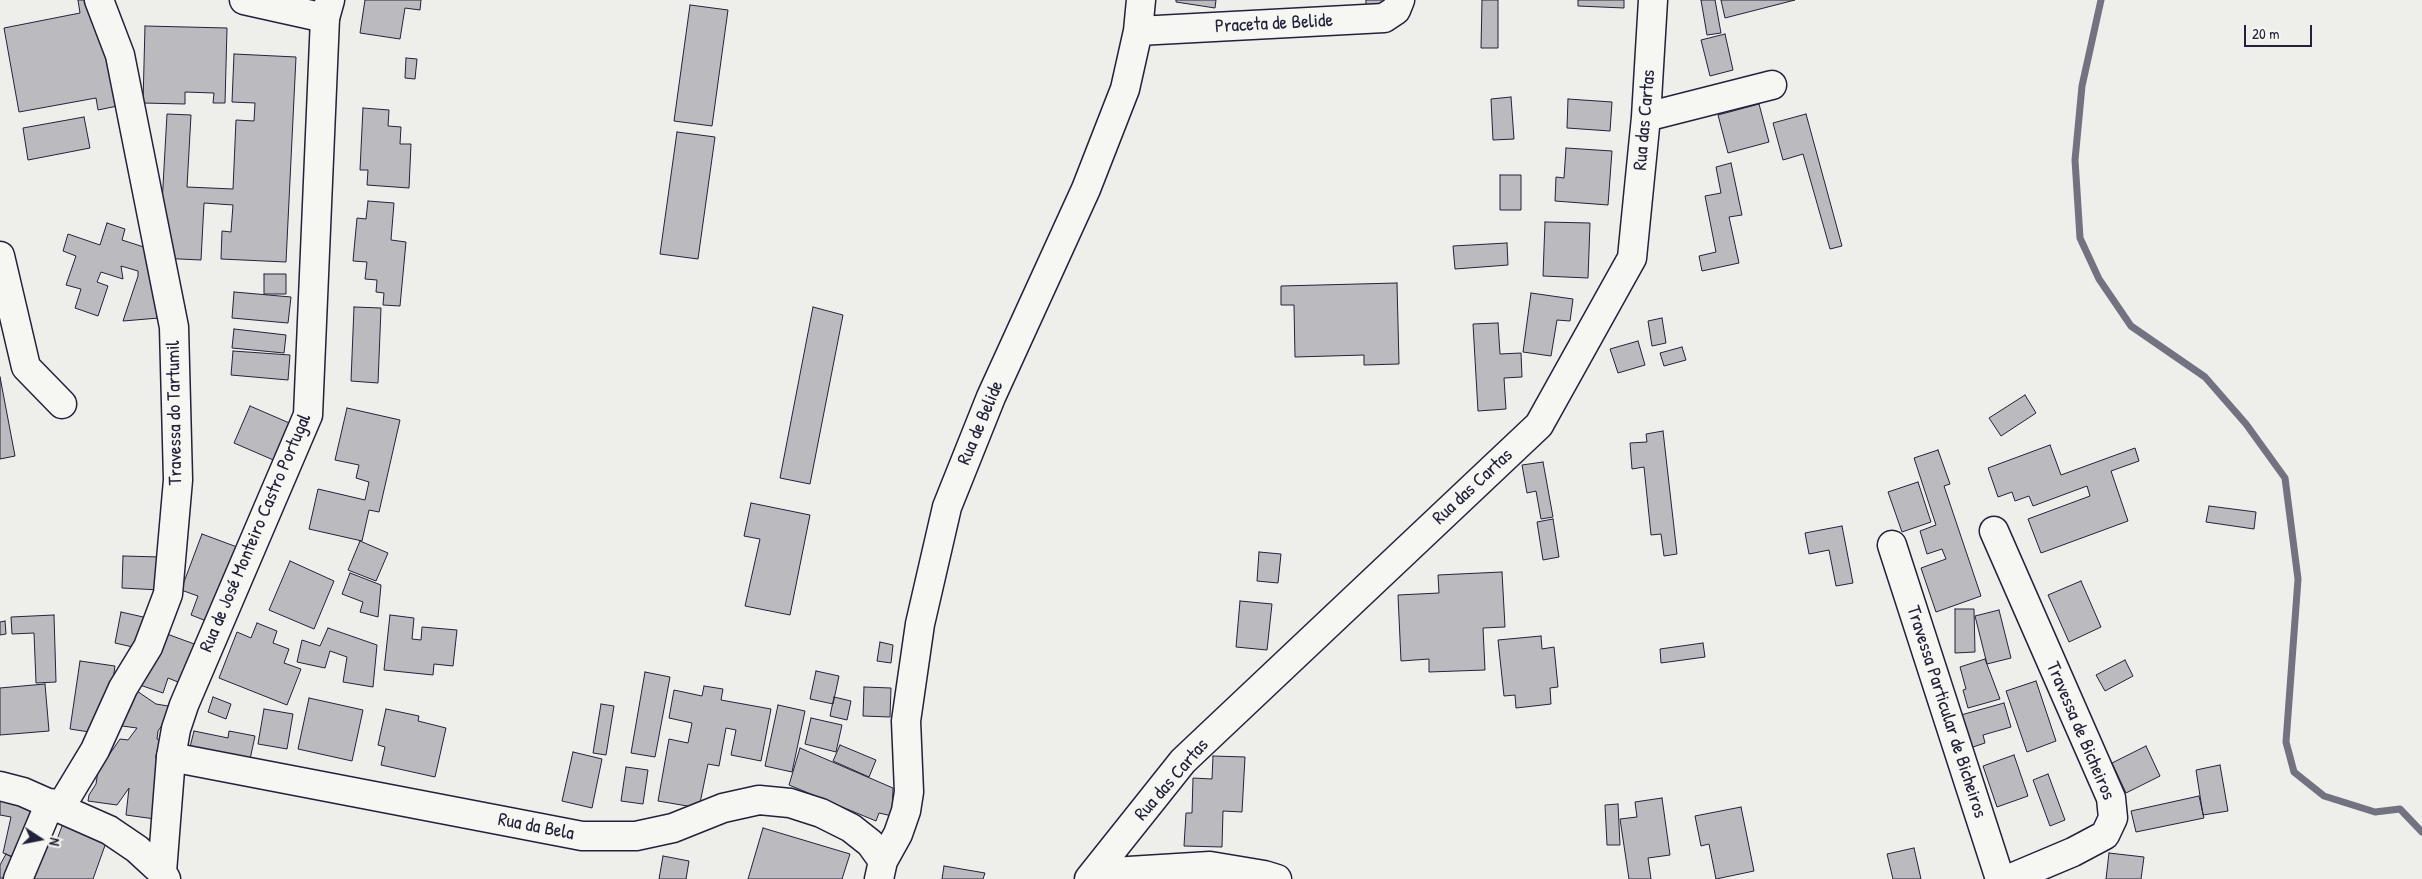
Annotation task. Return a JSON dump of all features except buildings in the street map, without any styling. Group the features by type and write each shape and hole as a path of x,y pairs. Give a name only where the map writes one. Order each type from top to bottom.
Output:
{"street":[{"name":"Travessa do Tartumil","path":"18,879 55,806 95,750 123,688 148,647 168,594 178,480 174,327 120,55 99,0"},
{"path":"244,0 328,9"},
{"name":"Rua de Belide","path":"881,870 898,834 906,811 909,792 906,720 920,624 947,506 991,398 1086,188 1125,89 1138,31 1141,0"},
{"name":"Praceta de Belide","path":"1138,31 1384,18 1396,10 1400,0"},
{"name":"Rua das Cartas","path":"1092,876 1183,761 1539,425 1632,258 1646,117 1653,0"},
{"name":"Rua de José Monteiro Castro Portugal","path":"164,875 171,757 176,729 184,705 308,415 328,9"},
{"path":"1646,117 1772,85"},
{"path":"0,256 26,367 62,404"},
{"name":"Travessa de Bicheiros","path":"1994,532 2111,798 2113,818 2105,835 2073,852 2009,879"},
{"name":"Travessa Particular de Bicheiros","path":"1892,545 2000,879"},
{"name":"Rua da Bela","path":"171,757 582,836 636,836 673,828 723,808 759,800 790,803 821,814 851,828 870,843 881,870"},
{"path":"0,786 23,792 109,830 137,849 164,875"},
{"path":"1092,876 1210,866 1264,875 1276,879"}],"waterway":[{"path":"2101,0 2082,86 2075,160 2080,238 2099,279 2131,326 2205,377 2246,424 2285,478 2298,579 2286,742 2294,772 2324,796 2375,812 2400,809 2422,832"}]}
